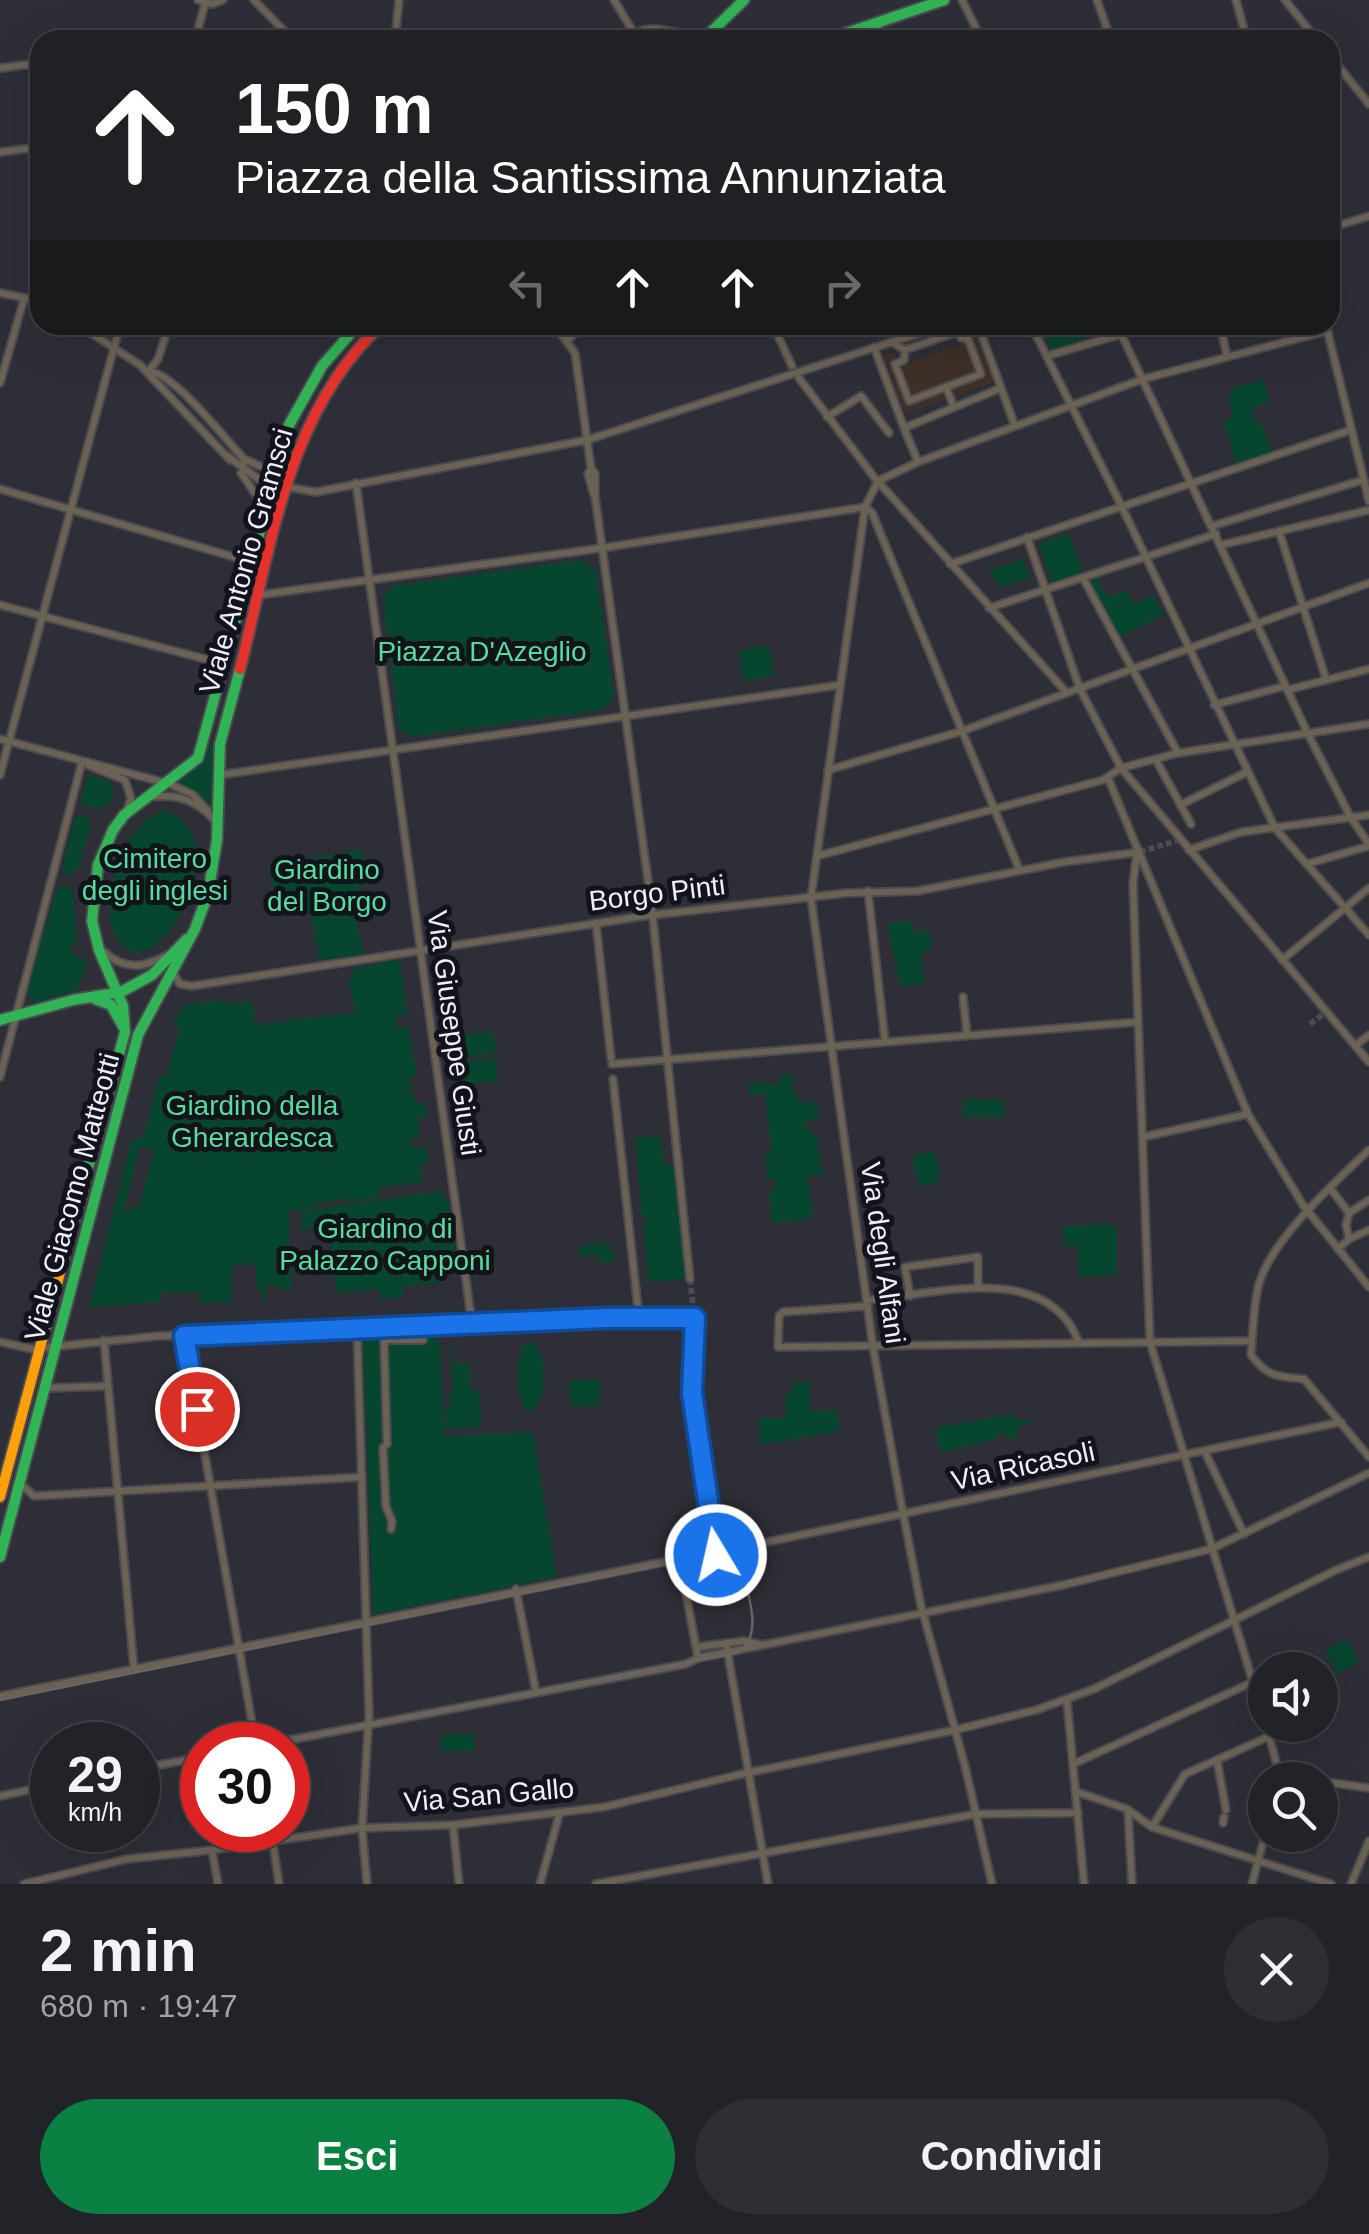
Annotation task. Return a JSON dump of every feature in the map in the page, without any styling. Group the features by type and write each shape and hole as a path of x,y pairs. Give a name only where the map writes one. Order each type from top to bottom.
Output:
{"main road":[{"path":"713,30 744,0"},
{"path":"858,30 944,0"},
{"name":"Viale Antonio Gramsci","path":"166,783 188,769 201,750 289,425 322,366 349,335"},
{"name":"Viale Antonio Gramsci","path":"218,824 220,744 303,432 345,361 371,335"},
{"path":"98,946 92,917 94,882 111,836 127,811 166,783"},
{"path":"0,1020 121,992 152,975 195,929 208,894 218,824"},
{"name":"Viale Giacomo Matteotti","path":"0,1558 144,1023 195,929"},
{"name":"Viale Giacomo Matteotti","path":"1,1491 124,1035 121,992 98,946"},
{"path":"82,998 112,1005 124,1035"}],"street":[{"path":"198,30 202,2 223,0"},
{"path":"254,0 283,30"},
{"path":"396,30 398,0"},
{"path":"614,0 632,30"},
{"path":"962,0 977,30"},
{"path":"1097,0 1108,30"},
{"path":"1236,0 1244,30"},
{"path":"1285,0 1309,30"},
{"path":"877,24 880,30"},
{"path":"0,68 30,64"},
{"path":"1340,68 1369,104"},
{"path":"0,152 30,148"},
{"path":"1340,225 1369,216"},
{"path":"0,293 30,300"},
{"path":"0,383 26,299"},
{"path":"99,335 148,372 227,456 265,510"},
{"path":"0,775 4,740 42,616 117,335"},
{"path":"148,372 165,335"},
{"path":"562,335 570,344 595,474 652,915 690,1279"},
{"path":"570,344 576,335"},
{"path":"778,335 792,366"},
{"path":"227,456 271,486 316,492 587,440 913,335"},
{"path":"891,342 905,350 950,335"},
{"path":"905,350 904,360 895,362 909,401 981,374 968,340 960,335"},
{"path":"982,335 1016,426"},
{"path":"1036,335 1122,504 1276,829 1369,935"},
{"path":"1047,356 1119,335"},
{"path":"1122,335 1308,734 1369,845 1307,864"},
{"path":"1222,335 1227,356"},
{"path":"861,507 877,479 918,462 1143,379 1301,335"},
{"path":"1328,335 1369,501"},
{"path":"874,347 918,462"},
{"path":"979,370 992,363"},
{"path":"148,372 168,379 244,459 260,466"},
{"path":"800,378 877,479 1068,694"},
{"path":"946,387 954,407"},
{"path":"904,428 1001,388"},
{"path":"827,418 862,396 890,433"},
{"path":"954,563 1351,430"},
{"path":"243,470 244,459"},
{"path":"988,608 1146,558 1214,530 1363,480"},
{"name":"Via Giuseppe Giusti","path":"356,483 472,1324"},
{"path":"0,489 251,562"},
{"path":"258,595 602,548 861,507 872,514 1020,871"},
{"name":"Via degli Alfani","path":"861,507 812,898 873,1346 923,1613 992,1884"},
{"path":"1221,544 1369,510"},
{"path":"1278,531 1326,679"},
{"path":"1028,538 1080,689 1121,768 1369,1062"},
{"path":"1083,578 1178,753"},
{"path":"828,770 962,731 1369,582"},
{"path":"0,605 224,664"},
{"path":"1214,705 1369,669"},
{"path":"218,775 840,685"},
{"path":"817,856 1108,778 1121,768 1178,753 1369,724"},
{"path":"4,740 82,762 125,780 130,798 127,811"},
{"path":"1156,760 1202,844"},
{"path":"82,762 166,783 192,794 218,824"},
{"path":"0,1076 82,762"},
{"path":"1180,805 1248,772"},
{"path":"1108,778 1248,1114 1308,1211 1369,1286"},
{"path":"143,798 170,795 208,811"},
{"path":"1189,850 1241,832 1369,815"},
{"path":"1139,852 1133,883 1150,1342 1248,1667"},
{"name":"Borgo Pinti","path":"173,973 183,985 652,915 868,891 918,890 1139,852"},
{"path":"1282,960 1369,888"},
{"path":"868,891 885,1041"},
{"path":"596,923 639,1318"},
{"path":"98,946 120,963 138,967 178,950"},
{"path":"962,997 967,1034"},
{"path":"611,1061 1138,1022"},
{"path":"1354,1046 1369,1035"},
{"path":"1143,1136 1248,1114"},
{"path":"1369,1150 1308,1211 1259,1281 1251,1355 1265,1372 1304,1379 1369,1456"},
{"path":"1330,1188 1350,1211"},
{"path":"1349,1239 1346,1225 1350,1211 1369,1200"},
{"path":"1338,1249 1369,1230"},
{"path":"910,1296 905,1267 978,1256 978,1288"},
{"path":"1078,1343 1051,1304 999,1287 783,1312 778,1316 778,1347 1252,1341"},
{"path":"0,1342 30,1348 184,1336 695,1316 692,1393 715,1552"},
{"path":"397,1327 397,1340"},
{"path":"357,1328 369,1725 362,1828 367,1884"},
{"path":"184,1336 252,1722"},
{"path":"104,1340 134,1669"},
{"path":"391,1530 382,1448 388,1444 384,1340 424,1340"},
{"path":"45,1388 108,1386"},
{"name":"Via Ricasoli","path":"682,1572 711,1566 715,1552 1341,1422"},
{"path":"1206,1452 1244,1534"},
{"path":"310,1736 689,1663 698,1658 1062,1585 1211,1549 1369,1473"},
{"path":"20,1483 34,1496 362,1477"},
{"name":"Via San Gallo","path":"310,1836 362,1828 452,1825 628,1804 748,1773 954,1730 1067,1700 1369,1557"},
{"path":"0,1696 664,1562 674,1564 682,1572 698,1658"},
{"path":"516,1589 536,1692"},
{"path":"696,1647 727,1652"},
{"path":"727,1652 768,1884"},
{"path":"1074,1764 1248,1684"},
{"path":"1067,1700 1084,1884"},
{"path":"1152,1827 1184,1774 1257,1742"},
{"path":"1217,1760 1224,1816"},
{"path":"1338,1783 1369,1788"},
{"path":"0,1796 30,1790"},
{"path":"1077,1792 1128,1809 1152,1827 1174,1835 1259,1858 1331,1884"},
{"path":"1128,1809 1132,1884"},
{"path":"540,1884 560,1812"},
{"path":"596,1884 976,1814 1078,1813"},
{"path":"452,1825 459,1884"},
{"path":"1352,1884 1369,1841"},
{"name":"Via San Gallo","path":"24,1884 116,1861 195,1852"},
{"path":"212,1852 218,1884"},
{"path":"275,1852 280,1884"},
{"path":"1252,1884 1261,1852"}],"shaded area":[{"path":"964,335 976,335 994,382 905,414 884,356 893,352 899,367 966,342"}],"green space":[{"path":"1044,335 1083,335 1085,341 1052,350"},
{"path":"1264,380 1269,401 1252,410 1257,426 1263,425 1271,453 1236,464 1224,421 1233,417 1230,388"},
{"path":"1069,534 1083,574 1052,584 1039,544"},
{"path":"1023,559 1030,577 1001,587 988,571"},
{"name":"Piazza D'Azeglio","path":"581,560 596,571 614,697 602,710 410,737 399,728 383,597 392,586"},
{"path":"1099,577 1108,597 1127,590 1133,604 1153,595 1164,615 1119,637 1088,582"},
{"path":"769,645 774,676 744,681 739,651"},
{"path":"213,742 210,808 193,791 175,784 196,769"},
{"path":"89,775 112,782 113,799 105,806 80,803"},
{"name":"Cimitero degli inglesi","path":"163,811 186,824 195,847 194,875 185,905 170,930 152,947 133,951 116,937 111,923 112,885 137,830"},
{"path":"75,817 88,818 91,826 77,871 67,875 62,868"},
{"name":"Giardino del Borgo","path":"362,849 368,884 359,886 361,900 352,902 364,954 319,960 311,911 278,917 269,865"},
{"path":"66,885 72,890 77,942 70,944 72,953 88,962 77,990 36,1003 26,990 57,888"},
{"path":"912,921 914,932 930,930 932,949 921,951 924,984 900,986 887,923"},
{"name":"Giardino della Gherardesca","path":"399,959 408,1015 396,1017 397,1028 408,1027 417,1076 408,1078 413,1091 407,1093 414,1095 416,1104 425,1103 427,1116 417,1117 420,1136 410,1139 412,1147 427,1148 429,1163 421,1164 423,1182 379,1188 380,1197 346,1202 345,1198 288,1211 290,1261 273,1262 274,1267 291,1267 291,1289 267,1285 266,1300 262,1301 262,1289 257,1289 255,1263 232,1266 231,1303 200,1303 198,1292 162,1293 161,1302 89,1307 132,1139 143,1138 160,1075 166,1076 180,1030 173,1022 185,1005 224,1000 225,1004 252,1002 255,1025 356,1012 348,981 353,981 353,969","holes":["140,1146 154,1150 139,1208 131,1206 128,1213 124,1211"]},
{"path":"493,1031 496,1053 454,1058 451,1036"},
{"path":"495,1058 498,1080 456,1085 453,1063"},
{"path":"781,1074 792,1074 799,1103 817,1101 819,1111 814,1112 814,1117 820,1116 820,1120 805,1121 805,1125 817,1139 821,1170 828,1173 807,1177 814,1218 772,1223 769,1191 776,1190 775,1179 767,1180 765,1154 772,1153 765,1098 770,1095 749,1094 748,1084 781,1083"},
{"path":"963,1100 1004,1100 1004,1117 963,1117"},
{"path":"659,1135 664,1165 674,1165 686,1279 648,1282 643,1223 647,1223 647,1217 642,1217 635,1138"},
{"path":"930,1152 936,1155 940,1177 937,1183 922,1186 914,1158"},
{"name":"Giardino di Palazzo Capponi","path":"442,1191 443,1198 448,1197 456,1253 437,1256 440,1283 403,1286 403,1297 381,1300 379,1289 337,1293 327,1227 302,1230 301,1211"},
{"path":"1062,1227 1117,1227 1117,1275 1079,1277 1078,1246 1065,1246"},
{"path":"607,1243 612,1247 614,1261 600,1263 599,1255 579,1256 579,1246"},
{"path":"433,1329 435,1340 440,1342 445,1436 533,1432 557,1577 373,1614 363,1331"},
{"path":"532,1341 541,1356 544,1377 541,1398 530,1412 522,1403 518,1370 522,1347"},
{"path":"450,1348 454,1363 469,1363 470,1390 479,1390 481,1427 446,1429 445,1410 449,1410 449,1394 453,1393"},
{"path":"600,1379 599,1406 570,1406 570,1381"},
{"path":"810,1382 810,1412 836,1409 840,1431 762,1445 757,1419 786,1418 786,1393 792,1393 792,1383"},
{"path":"1012,1414 1016,1420 1029,1419 1031,1423 1017,1427 1019,1435 1008,1440 1004,1431 994,1439 940,1452 936,1427"},
{"path":"1347,1639 1345,1648 1348,1641 1359,1662 1338,1674 1338,1652 1325,1650"},
{"path":"474,1733 475,1750 441,1752 440,1736"}],"tunnel":[{"path":"1140,852 1179,840"},
{"path":"1310,1024 1326,1012"},
{"path":"690,1279 694,1313"}],"tram line":[{"path":"0,1700 711,1555 728,1555 740,1564 752,1625 745,1646 736,1653 310,1736"},
{"path":"160,1765 180,1761"},
{"path":"0,1796 30,1790"}],"traffic: fast":[{"path":"713,30 744,0"},
{"path":"856,30 944,0"},
{"path":"85,1179 125,1032 123,1006 99,950 92,921 98,865 124,815 198,758 289,425 322,366 349,335"},
{"path":"0,1557 138,1035 195,929 208,894 217,840 220,744 240,669"},
{"path":"0,1020 73,1000 121,992 152,975 187,939"},
{"path":"95,999 111,1005 124,1028"}],"traffic: slow":[{"path":"0,1497 85,1179"}],"traffic: jam":[{"path":"240,669 273,531 303,441 323,399 372,335"}],"route":[{"path":"197,1409 184,1336 605,1318 695,1318 692,1393 716,1555"}]}
